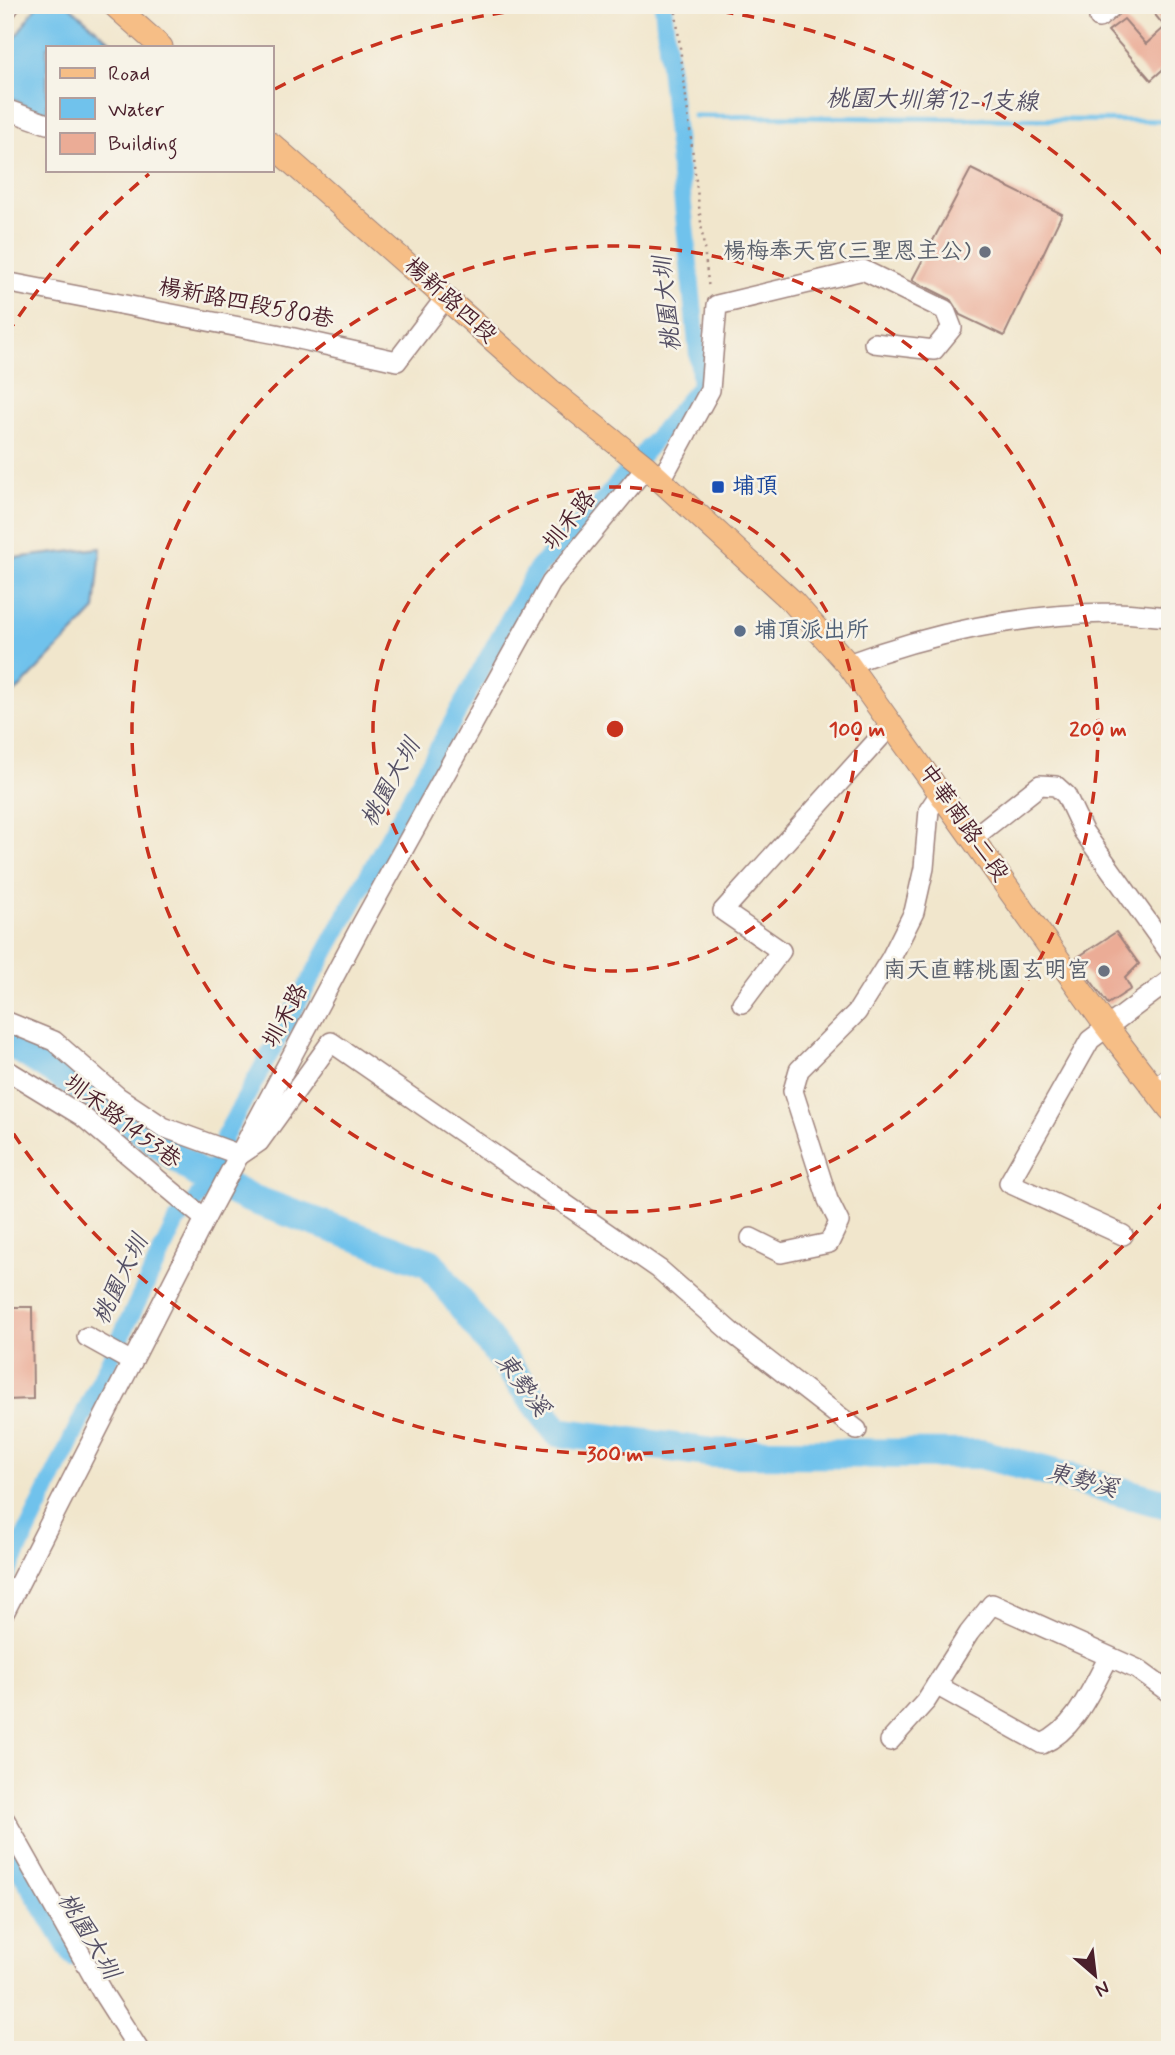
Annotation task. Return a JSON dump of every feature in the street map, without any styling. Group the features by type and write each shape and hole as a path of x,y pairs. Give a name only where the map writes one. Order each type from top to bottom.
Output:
{"main road":[{"path":"114,5 161,46"},
{"name":"楊新路四段","path":"273,146 550,390 646,468"},
{"name":"中華南路二段","path":"646,468 793,602 848,664 1106,1026 1163,1083 1170,1109"}],"street":[{"path":"5,12 10,5"},
{"path":"5,109 46,124"},
{"path":"717,305 863,270 945,310 952,328 934,350 874,343"},
{"name":"楊新路四段580巷","path":"5,282 276,334 397,361 446,297"},
{"name":"圳禾路","path":"5,1611 235,1156 551,583 710,390 717,305"},
{"path":"848,664 947,636 1043,616 1113,612 1170,617"},
{"path":"742,1003 781,951 723,911 892,724"},
{"path":"973,838 1040,785 1056,786 1066,794 1083,831 1170,953"},
{"path":"751,1238 781,1253 829,1243 839,1222 828,1200 793,1091 799,1070 857,1012 891,958 914,912 924,868 929,810 941,792"},
{"path":"1124,1235 1009,1183 1090,1040 1170,980"},
{"path":"5,1021 54,1041 118,1097 163,1127 235,1156 259,1142 331,1042 659,1269 732,1333 857,1430"},
{"name":"圳禾路1453巷","path":"5,1069 82,1116 183,1200 205,1214"},
{"path":"87,1337 132,1362"},
{"path":"890,1741 926,1701 969,1633 992,1604 1137,1669 1170,1693"},
{"path":"936,1685 1042,1744 1060,1736 1072,1721 1109,1657"},
{"path":"5,1820 102,1992 139,2050"}],"path":[{"path":"675,5 709,294 717,305"}],"water":[{"path":"37,5 68,5 116,46 46,46 46,117 5,94 5,53"},
{"path":"101,548 95,610 14,694 5,692 5,559"}],"building":[{"path":"1147,5 1170,5 1170,63 1151,80 1108,31 1124,19 1146,44 1165,27"},
{"name":"楊梅奉天宮(三聖恩主公)","path":"971,169 1062,214 1004,336 960,315 950,299 912,280"},
{"name":"南天直轄桃園玄明宮","path":"1116,932 1139,964 1125,978 1131,989 1108,1004 1075,959"},
{"path":"5,1307 32,1307 33,1399 5,1400"}],"waterway":[{"name":"桃園大圳","path":"5,1578 176,1222 208,1183 218,1162 224,1137 536,570 601,503 701,385 663,5"},
{"name":"桃園大圳第12-1支線","path":"676,117 681,116"},
{"name":"桃園大圳第12-1支線","path":"694,116 1170,121"},
{"name":"東勢溪","path":"5,1039 109,1106 198,1173 246,1197 430,1263 558,1432 714,1453 981,1454 1170,1505"},
{"name":"桃園大圳","path":"5,1847 72,1957"}],"place":[{"name":"楊梅奉天宮(三聖恩主公)","path":"985,252"},
{"name":"埔頂","path":"718,487"},
{"name":"埔頂派出所","path":"740,631"},
{"name":"南天直轄桃園玄明宮","path":"1104,971"}]}
